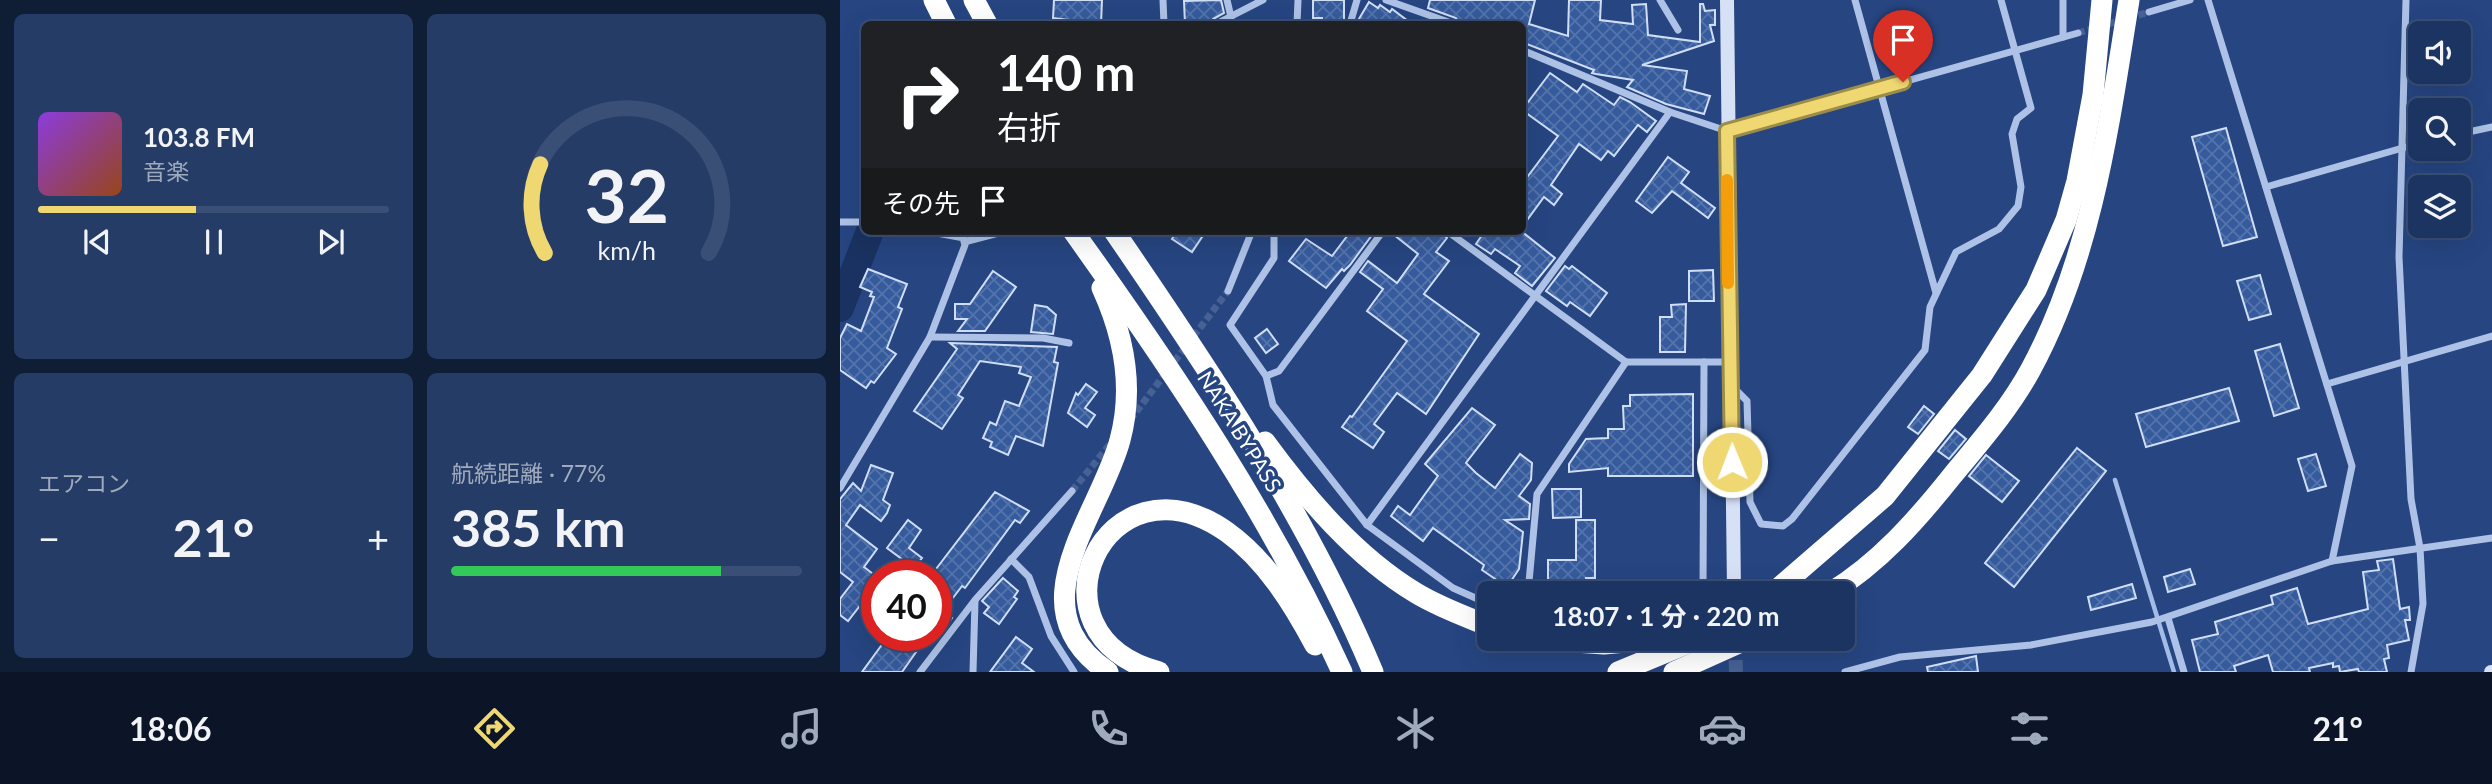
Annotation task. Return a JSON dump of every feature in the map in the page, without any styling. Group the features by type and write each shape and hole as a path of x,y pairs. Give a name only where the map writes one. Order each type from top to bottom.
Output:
{"highway":[{"path":"934,0 944,21"},
{"path":"974,0 985,21"},
{"path":"1848,581 1863,571 1916,520 2010,402 2031,370 2062,298 2079,248 2106,145 2100,0"},
{"path":"2103,97 2122,0"},
{"path":"1787,581 1885,496 1982,375 2013,330 2036,290 2066,220 2129,0"},
{"path":"1074,235 1113,313 1125,363 1127,389 1120,440 1102,488 1079,532 1065,577 1065,598 1075,635 1086,652 1108,672"},
{"name":"NAKA BYPASS","path":"1075,235 1151,340 1237,472 1273,535 1338,671"},
{"name":"NAKA BYPASS","path":"1117,235 1258,450 1318,558 1371,668"},
{"path":"1145,276 1269,447 1346,537 1381,568 1416,593 1477,621"},
{"path":"1159,672 1131,661 1102,638 1093,621 1086,583 1098,545 1112,530 1128,519 1166,510 1206,520 1251,551 1277,583 1338,671"},
{"path":"1618,672 1669,651"},
{"path":"1674,672 1722,651"},
{"path":"1705,672 1734,651"}],"street":[{"path":"1163,0 1164,21"},
{"path":"1227,0 1231,17"},
{"path":"1222,21 1263,0"},
{"path":"1297,21 1298,0"},
{"path":"1351,21 1357,0"},
{"path":"1386,0 1446,21"},
{"path":"1660,0 1678,30"},
{"path":"1727,0 1734,581"},
{"path":"1855,0 1936,293"},
{"path":"1730,384 1746,401 1750,502 1753,514 1761,524 1783,526 1800,509 1925,350 1930,307 1956,252 1999,229 2018,206 2021,187 2012,134 2017,119 2031,108 2001,0"},
{"path":"2063,0 2063,37"},
{"path":"2149,12 2190,0"},
{"path":"2208,0 2352,466 2332,561"},
{"path":"2406,0 2399,257 2411,499 2420,548 2423,604 2412,672"},
{"path":"1526,52 1670,112 1727,131 2078,33"},
{"path":"1367,525 1670,112"},
{"path":"2471,131 2492,127"},
{"path":"2266,187 2408,145"},
{"path":"840,222 861,222"},
{"path":"1228,291 1250,235"},
{"path":"1274,235 1274,258 1230,325 1266,376 1273,405 1367,525 1453,588 1477,599"},
{"path":"1266,376 1279,371 1380,235"},
{"path":"1452,235 1626,362 1730,362"},
{"path":"840,488 930,337 966,237"},
{"path":"2327,384 2492,336"},
{"path":"930,337 1043,338 1069,343"},
{"path":"1529,581 1537,494 1626,362"},
{"path":"1703,581 1704,362"},
{"path":"920,672 975,600 1072,491"},
{"path":"1845,672 1900,657 2031,645 2152,622 2332,561 2492,538"},
{"path":"1011,559 1030,577 1052,636 1074,672"},
{"path":"973,672 975,600"},
{"path":"2168,618 2184,672"}],"building":[{"path":"1054,0 1102,0 1101,21 1053,18"},
{"path":"1221,0 1224,13 1212,21 1185,21 1184,1"},
{"path":"1313,0 1344,0 1344,21 1322,21 1322,18 1313,18"},
{"path":"1430,0 1535,0 1529,24 1568,36 1569,0 1601,0 1600,20 1633,24 1632,5 1646,4 1648,35 1700,42 1700,4 1703,4 1705,11 1715,10 1715,25 1710,25 1714,41 1642,65 1687,71 1684,89 1710,96 1704,114 1666,104 1627,87 1633,80 1592,73 1594,70 1526,44 1526,21 1458,21 1428,8"},
{"path":"1369,2 1390,12 1392,9 1408,21 1358,21"},
{"path":"1550,73 1577,92 1583,84 1614,105 1620,97 1656,121 1647,132 1638,125 1614,156 1608,151 1601,160 1579,144 1551,185 1562,194 1554,205 1544,197 1526,222 1526,179 1558,136 1526,113 1526,105"},
{"path":"2226,128 2257,237 2223,246 2192,137"},
{"path":"1668,157 1689,172 1681,183 1715,208 1708,218 1672,191 1652,213 1636,201"},
{"path":"1174,235 1203,235 1192,252 1172,239"},
{"path":"1348,235 1372,235 1350,265 1344,271 1342,269 1326,288 1289,261 1306,239 1332,256"},
{"path":"1394,235 1444,235 1447,238 1436,252 1449,261 1424,294 1479,334 1426,414 1397,393 1374,424 1384,432 1373,448 1342,427 1407,341 1367,311 1383,289 1360,272 1368,261 1397,283 1418,254"},
{"path":"1482,235 1526,235 1555,258 1532,286 1515,273 1520,266 1495,249 1491,254 1476,244"},
{"path":"1565,266 1569,269 1572,266 1607,293 1590,316 1570,302 1567,306 1546,291"},
{"path":"868,269 907,284 898,307 902,309 887,348 896,354 874,383 871,381 866,388 840,370 840,338 847,324 861,331 874,297 870,296 872,292 860,287"},
{"path":"1713,270 1714,301 1689,301 1689,271"},
{"path":"993,271 1016,287 985,331 958,331 967,319 955,319 955,304 970,304"},
{"path":"2260,275 2271,314 2249,320 2237,281"},
{"path":"1686,304 1685,352 1660,352 1660,317 1672,317 1671,305"},
{"path":"1035,305 1047,307 1056,315 1053,334 1031,332"},
{"path":"1267,329 1278,344 1266,353 1255,338"},
{"path":"950,343 1057,347 1054,362 1058,363 1043,446 1016,436 1008,455 990,447 992,442 983,438 990,422 996,425 1005,401 1019,406 1031,377 1019,373 1021,367 980,361 958,395 963,398 942,429 914,411 957,349"},
{"path":"2280,344 2299,408 2274,416 2255,351"},
{"path":"1086,384 1097,392 1085,408 1095,415 1087,427 1068,413 1076,393 1078,395"},
{"path":"2229,388 2239,421 2146,447 2136,414"},
{"path":"1693,394 1693,476 1608,476 1608,468 1569,472 1569,464 1586,439 1608,438 1608,429 1624,429 1623,406 1630,406 1630,395"},
{"path":"1924,406 1934,414 1918,434 1908,427"},
{"path":"1472,408 1495,425 1466,463 1476,473 1495,488 1520,454 1532,463 1531,480 1519,496 1530,504 1529,519 1505,520 1523,532 1519,569 1511,581 1498,581 1482,570 1484,565 1433,528 1423,541 1391,516 1398,506 1410,515 1438,476 1425,464"},
{"path":"1955,430 1966,439 1949,459 1938,451"},
{"path":"2077,448 2106,471 2014,587 1985,563"},
{"path":"2316,454 2326,486 2308,491 2298,459"},
{"path":"1986,455 2019,481 2002,502 1969,476"},
{"path":"871,465 893,473 883,500 890,505 881,521 860,505 846,525 877,549 869,560 861,560 861,604 848,621 840,615 840,599 853,582 840,572 840,499 853,483 861,491"},
{"path":"1552,489 1581,489 1581,517 1553,518"},
{"path":"995,492 1029,511 1020,523 1015,520 965,588 962,586 952,599 952,560 943,560"},
{"path":"908,520 921,530 909,548 922,558 920,560 903,560 887,548"},
{"path":"1576,520 1595,520 1595,578 1586,578 1586,581 1537,581 1548,580 1548,560 1576,560"},
{"path":"2393,559 2400,609 2409,607 2410,620 2405,620 2409,640 2387,645 2389,658 2384,659 2387,672 2359,672 2358,669 2340,672 2339,666 2333,667 2333,663 2309,668 2310,672 2273,672 2268,655 2234,666 2236,672 2200,672 2192,640 2218,634 2215,622 2273,604 2271,596 2297,588 2308,624 2368,609 2363,572 2379,570 2377,561"},
{"path":"2190,569 2195,584 2168,592 2164,577"},
{"path":"1003,578 1018,591 1014,597 1017,599 999,624 984,613 989,607 982,601"},
{"path":"2132,584 2136,598 2091,610 2088,597"},
{"path":"1016,637 1032,649 1022,663 1034,672 990,672"},
{"path":"877,651 917,651 902,672 862,672"},
{"path":"1976,656 1978,672 1928,672 1927,667"}],"waterway":[{"path":"840,308 868,235"},
{"path":"2115,480 2174,672"}],"tunnel":[{"path":"2078,33 2149,12"},
{"path":"1130,420 1228,291"},
{"path":"1072,491 1111,443"},
{"path":"1735,651 1736,672"}],"slow traffic":[{"path":"1727,180 1728,283"}],"route":[{"path":"1732,462 1727,131 1903,82"}]}
